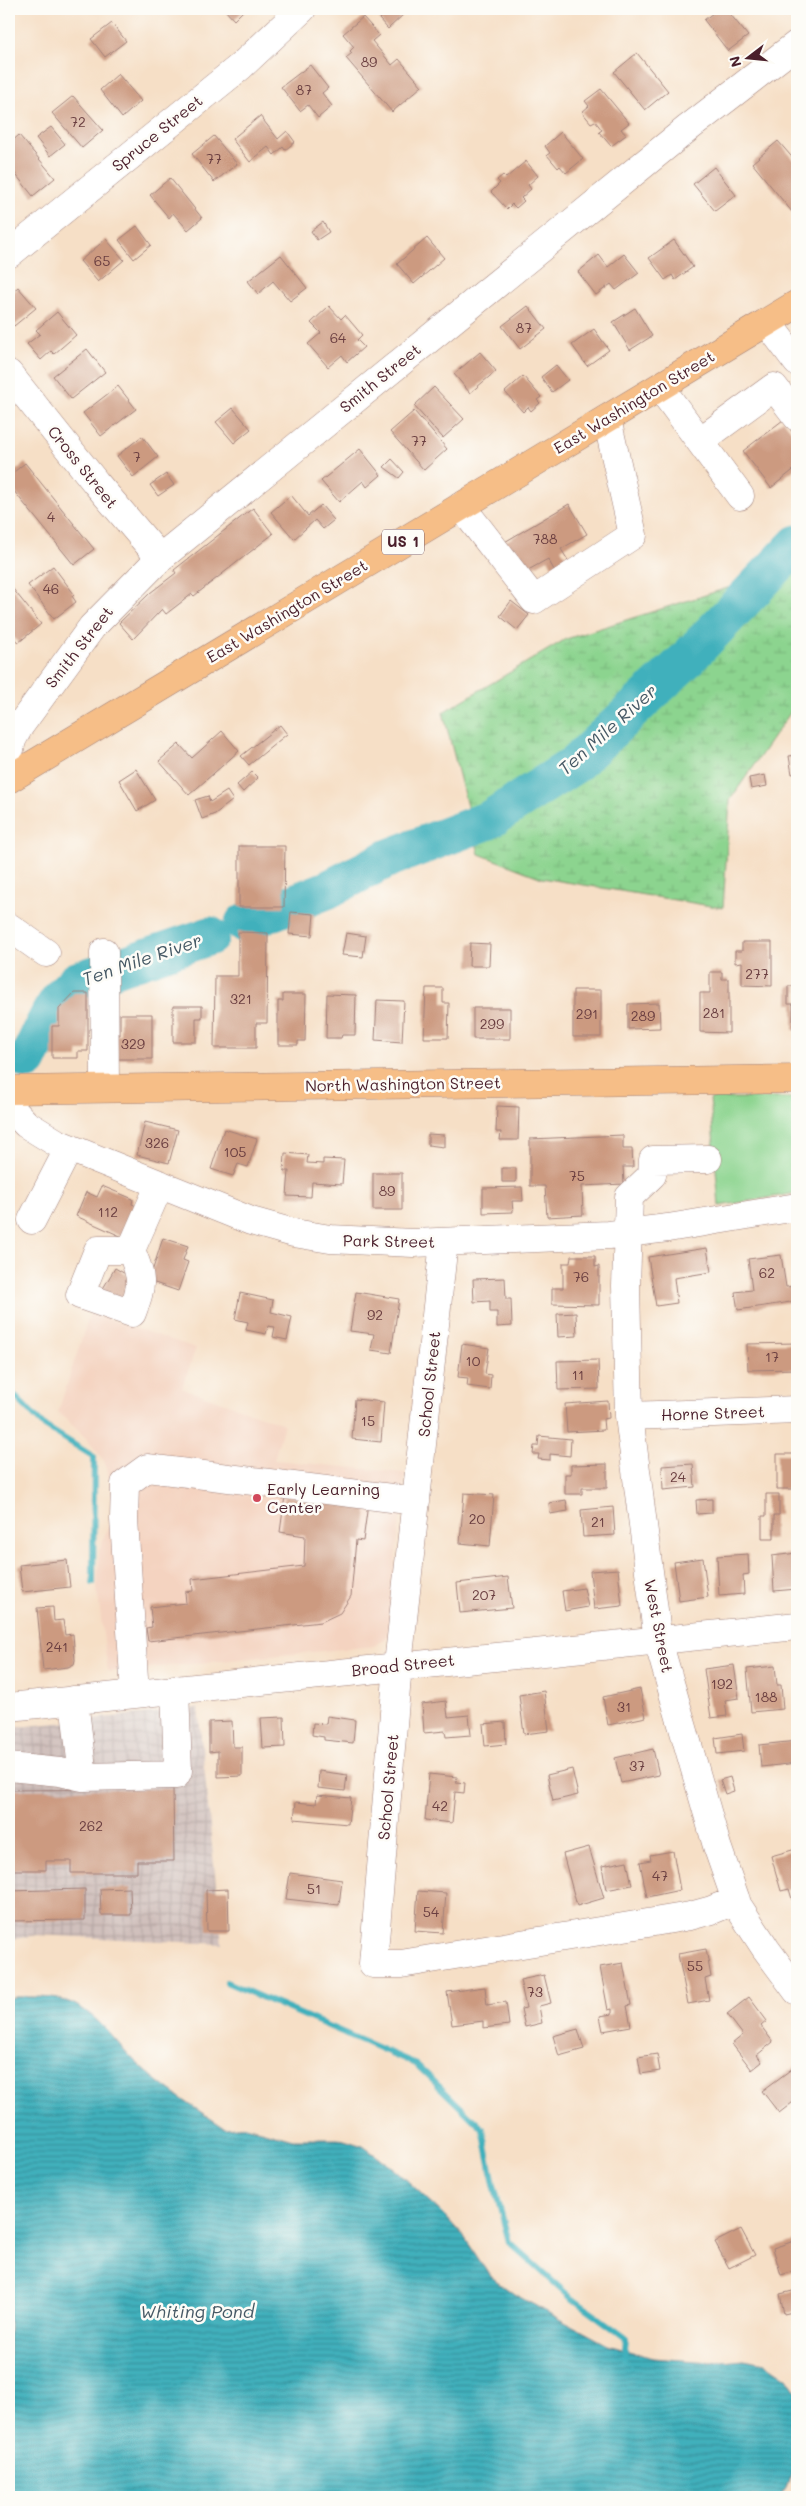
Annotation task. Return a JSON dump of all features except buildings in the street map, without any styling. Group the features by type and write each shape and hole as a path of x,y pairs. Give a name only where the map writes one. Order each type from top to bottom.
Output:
{"main road":[{"name":"East Washington Street","path":"9,770 461,506 797,304"},
{"name":"North Washington Street","path":"9,1090 105,1087 797,1079"}],"street":[{"name":"Spruce Street","path":"9,254 241,66 302,9"},
{"name":"Smith Street","path":"9,770 12,740 72,651 92,626 160,558 680,135 797,44"},
{"path":"767,322 797,362"},
{"name":"Cross Street","path":"9,374 96,483 160,558"},
{"path":"660,387 740,496"},
{"path":"700,441 774,387 797,417"},
{"path":"461,506 534,600 633,534 607,419"},
{"path":"9,927 46,953"},
{"path":"104,952 105,1087"},
{"name":"Park Street","path":"9,1106 26,1124 68,1148 228,1212 294,1233 370,1243 444,1242 627,1233 797,1207"},
{"path":"32,1220 68,1148"},
{"name":"West Street","path":"708,1159 653,1160 652,1175 629,1197 626,1361 629,1416 658,1640 717,1846 736,1900 766,1949 797,1991"},
{"path":"130,1250 160,1184"},
{"name":"School Street","path":"444,1242 398,1666 373,1964 401,1964 690,1916 736,1900"},
{"name":"Horne Street","path":"629,1416 797,1410"},
{"path":"135,1694 124,1519 125,1484 147,1468 416,1501"},
{"name":"Broad Street","path":"9,1707 797,1626"},
{"path":"9,1767 60,1772 83,1777 178,1773 175,1689"},
{"path":"74,1700 83,1777"}],"shaded area":[{"name":"Early Learning Center","path":"90,1313 196,1348 182,1388 284,1424 274,1460 405,1473 387,1637 374,1646 108,1672 97,1588 99,1551 113,1513 111,1484 104,1461 87,1439 58,1412"},
{"path":"198,1708 222,1944 37,1935 9,1940 9,1728"}],"green space":[{"path":"797,569 797,703 730,800 723,908 542,878 479,854 443,712 566,639 737,585"},
{"path":"710,1098 797,1098 797,1193 719,1206"}],"water":[{"name":"Whiting Pond","path":"9,1998 58,1999 82,2008 99,2022 136,2062 157,2080 225,2128 246,2126 293,2139 341,2139 363,2146 396,2170 444,2215 465,2238 489,2275 514,2294 608,2345 653,2358 712,2362 744,2359 765,2363 787,2378 797,2393 797,2460 782,2497 9,2497"}],"waterway":[{"name":"Ten Mile River","path":"244,923 327,890 389,858 489,820 574,765 686,660 797,544"},
{"name":"Ten Mile River","path":"28,1060 54,1007 77,981 210,936"},
{"path":"9,1390 43,1425 94,1457 93,1583"},
{"path":"226,1982 416,2064 483,2129 494,2185 509,2242 569,2296 626,2338 624,2358"}],"place":[{"name":"Early Learning Center","path":"257,1498"}]}
